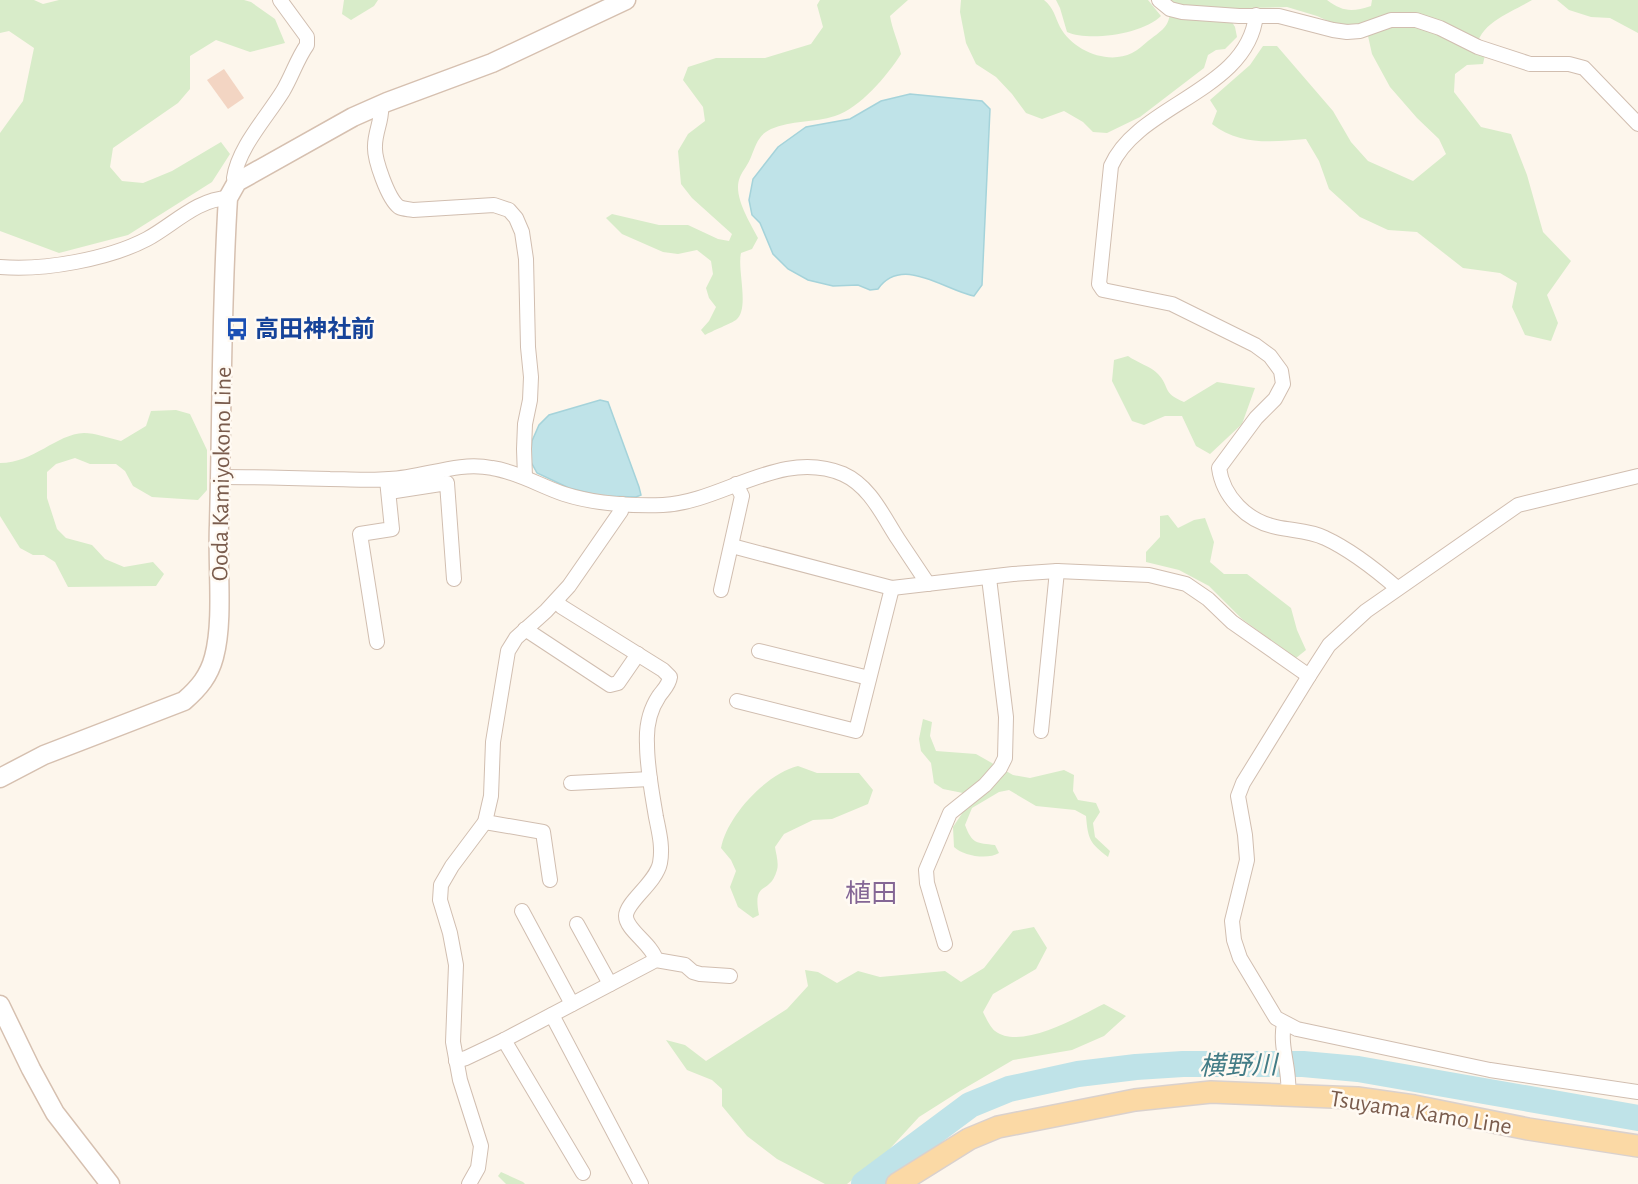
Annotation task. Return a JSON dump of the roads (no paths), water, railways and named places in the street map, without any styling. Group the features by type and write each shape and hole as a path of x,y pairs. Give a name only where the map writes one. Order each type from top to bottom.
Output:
{"main road":[{"path":"237,182 352,117 492,63 626,0"},
{"name":"Ooda Kamiyokono Line","path":"0,778 45,755 184,701 199,688 208,675 214,655 219,614 218,526 228,198 237,182"},
{"path":"0,1005 55,1113 110,1184"},
{"name":"Tsuyama Kamo Line","path":"897,1184 969,1139 1009,1124 1135,1100 1288,1086 1414,1106 1527,1129 1638,1146"}],"street":[{"path":"237,182 234,178 236,166 283,90 307,45 308,37 280,0"},
{"path":"1159,0 1170,9 1182,12 1279,15 1347,32 1360,31 1391,20 1416,20 1440,28 1478,47 1530,64 1569,64 1584,68 1638,124"},
{"path":"1256,15 1254,29 1242,52 1231,64 1214,79 1130,138 1117,153 1112,166 1099,284 1103,290 1172,304 1255,345 1270,356 1281,371 1283,384 1275,399 1256,418 1219,468 1221,481 1231,500 1249,515 1274,527 1307,531 1325,537 1376,570 1397,588"},
{"path":"381,104 382,115 375,154 391,199 401,208 413,210 494,206 509,210 516,218 522,232 526,259 531,377 524,440 525,477"},
{"path":"0,267 34,268 82,261 146,240 200,205 216,199 228,198"},
{"path":"388,486 468,466 492,468 525,477 571,496 588,500 664,505 684,502 757,476 793,468 823,469 844,475 863,488 928,584"},
{"path":"1288,1086 1283,1028 1257,989 1240,958 1234,940 1232,921 1247,860 1238,796 1243,783 1329,645 1366,611 1518,505 1638,476"},
{"path":"221,477 388,486 447,483 453,579"},
{"path":"721,590 742,496 736,484"},
{"path":"377,642 360,534 392,529 388,486"},
{"path":"469,1184 478,1168 482,1146 456,1061 453,1042 456,964 440,900 441,885 452,866 485,822 491,796 493,742 508,651 516,638 569,586 621,511 622,504"},
{"path":"732,546 892,588 1057,571 1149,575 1186,584 1208,599 1232,622 1309,676"},
{"path":"1041,731 1057,571"},
{"path":"945,944 927,883 926,870 950,813 985,785 1000,768 1005,758 1006,717 989,578"},
{"path":"737,701 856,731 892,588"},
{"path":"556,601 670,676 669,684 651,709 648,722 650,779 662,849 660,864 655,878 628,908 626,915 628,925 650,946 656,960"},
{"path":"525,629 610,685 618,683 638,654"},
{"path":"759,651 869,678"},
{"path":"571,783 650,779"},
{"path":"485,822 543,832 550,880"},
{"path":"522,911 572,1004"},
{"path":"577,924 610,984"},
{"path":"456,1061 504,1040 656,960 685,964 693,972 700,974 730,976"},
{"path":"552,1015 641,1184"},
{"path":"1283,1028 1297,1029 1490,1070 1638,1092"},
{"path":"504,1040 583,1173"}],"water":[{"path":"910,94 982,101 990,109 982,285 974,296 924,278 899,275 888,279 878,289 870,290 858,285 833,286 808,280 788,269 773,254 760,223 752,215 749,200 753,179 778,147 806,127 850,119 881,101"},
{"path":"600,400 608,402 641,495 636,497 602,496 569,488 537,473 530,460 532,441 539,425 549,415"}],"waterway":[{"name":"横野川","path":"864,1184 970,1105 1009,1089 1078,1074 1136,1067 1183,1064 1303,1064 1358,1069 1638,1118"}],"place":[{"name":"高田神社前","path":"237,329"}],"district":[{"name":"植田","path":"871,893"}]}
